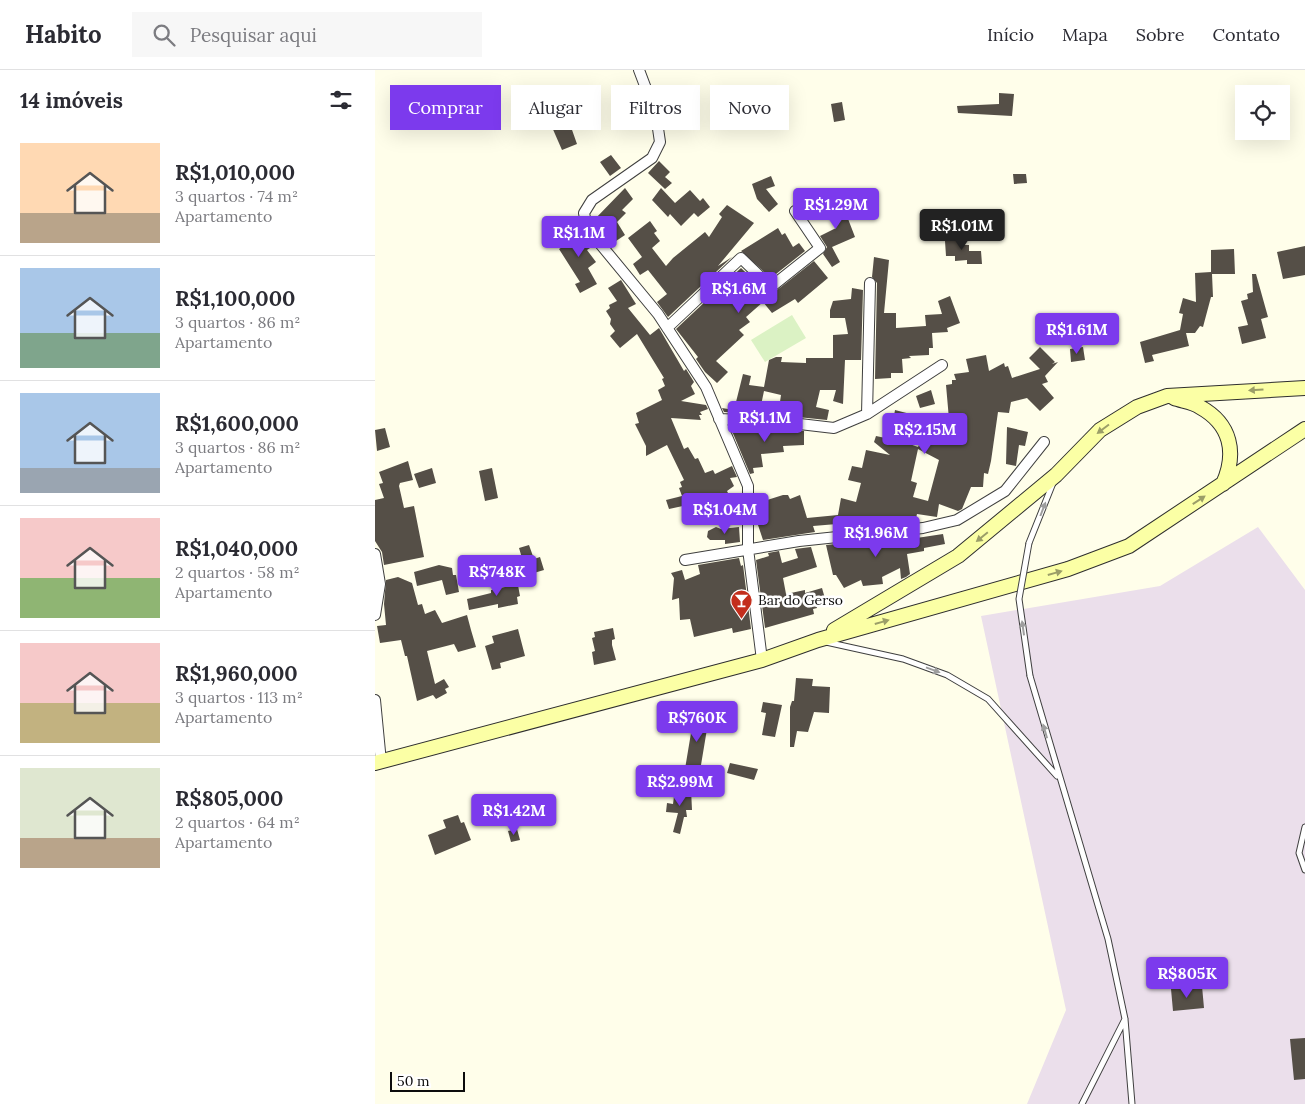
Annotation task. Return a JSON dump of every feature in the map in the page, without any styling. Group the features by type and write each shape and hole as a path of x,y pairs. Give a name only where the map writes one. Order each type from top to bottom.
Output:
{"main road":[{"path":"818,640 958,556 1056,475 1100,430 1137,406 1167,396 1305,388"},
{"path":"1167,396 1200,406 1222,423 1231,445 1229,473 1223,484"},
{"path":"378,762 762,660 818,640 1068,569 1129,546 1305,429"}],"street":[{"path":"639,70 656,115 660,142 652,158 592,200 584,213 587,228 667,328 706,387 748,486 748,549 762,660"},
{"path":"667,328 741,258 771,287 820,248 795,211"},
{"path":"867,414 870,283"},
{"path":"719,419 774,421 834,428 867,414 942,365"},
{"path":"685,560 748,549 873,532 923,528 957,520 1005,490 1044,442"},
{"path":"375,554 380,584 375,615"},
{"path":"375,700 378,762"}],"lane":[{"path":"1056,475 1029,543 1019,599 1030,676 1108,939 1125,1019 1132,1104"},
{"path":"818,640 903,659 955,680 988,699 1059,778"},
{"path":"1305,827 1299,853 1305,870"},
{"path":"1081,1104 1125,1019"}],"shaded area":[{"path":"1258,527 1305,590 1305,1104 1027,1104 1066,1010 981,616 1160,586"}],"green space":[{"path":"792,315 806,338 765,362 751,340"}],"building":[{"path":"999,93 1014,94 1012,116 958,113 957,106 999,104"},
{"path":"842,102 845,120 834,122 831,104"},
{"path":"553,130 572,130 577,144 562,150"},
{"path":"611,155 621,168 610,176 600,162"},
{"path":"659,161 670,172 665,177 672,183 665,189 648,173"},
{"path":"1013,174 1026,174 1027,183 1014,184"},
{"path":"771,176 775,186 766,189 778,204 769,212 757,199 752,184"},
{"path":"625,188 633,199 622,210 626,213 617,222 625,235 610,245 593,221"},
{"path":"661,188 675,203 690,190 700,201 703,198 710,207 698,217 694,213 681,226 670,214 668,217 652,200"},
{"path":"832,197 834,203 839,201 845,211 855,237 832,247 840,262 832,267 823,254 827,247 820,236 836,228 823,202"},
{"path":"727,205 754,223 718,266 732,257 668,317 657,302 667,294 648,270 640,275 633,264 642,257 628,238 650,221 657,231 654,233 660,241 652,248 666,266 705,232 709,237 722,217 719,214"},
{"path":"570,224 578,234 581,231 593,246 587,250 596,262 588,268 597,284 580,293 575,284 580,282 559,249 571,242 562,230"},
{"path":"778,228 782,235 785,233 793,247 799,243 805,251 771,278 741,251"},
{"path":"964,236 964,245 969,245 969,251 981,251 982,264 967,264 967,260 955,261 955,256 946,256 945,241 951,241 950,237"},
{"path":"1305,246 1305,275 1283,279 1277,252"},
{"path":"1234,249 1235,274 1212,274 1213,297 1211,297 1203,327 1200,326 1195,333 1186,333 1189,346 1152,355 1154,361 1145,363 1140,342 1180,330 1183,314 1179,313 1183,298 1196,302 1195,273 1211,272 1211,250"},
{"path":"874,257 889,260 884,313 896,313 896,328 926,326 925,315 942,314 938,301 950,296 960,323 947,328 948,332 932,333 933,348 929,348 929,355 909,356 911,358 902,359 903,373 891,373 891,378 875,379 877,283 872,277"},
{"path":"814,261 828,278 798,303 795,299 772,313 763,302 746,317 750,322 739,330 744,335 716,361 728,372 717,383 705,372 696,359 698,357 676,329 741,268 766,292 772,294"},
{"path":"1252,274 1256,274 1268,317 1261,319 1266,338 1242,344 1238,327 1248,325 1241,301 1248,299 1247,294 1253,292"},
{"path":"621,280 636,304 628,308 650,335 659,328 684,371 686,369 694,382 691,386 695,394 681,401 706,405 708,409 700,412 702,415 699,415 701,420 671,418 684,449 688,447 695,459 698,458 705,473 713,470 715,474 732,466 737,477 730,478 734,486 727,491 729,495 712,504 708,496 692,504 669,509 666,500 682,496 679,488 682,487 680,482 684,480 667,445 646,456 646,446 635,424 639,423 636,413 662,400 658,390 665,386 662,379 664,378 637,334 620,348 610,336 615,331 610,324 611,319 606,311 610,308 609,305 617,301 608,288"},
{"path":"852,288 863,290 861,360 845,360 843,404 833,401 836,390 820,390 816,407 829,410 827,420 778,415 781,395 764,391 760,410 745,408 745,411 754,413 724,412 722,408 734,410 743,374 751,376 749,385 764,387 769,360 782,357 781,362 806,363 806,358 833,358 833,335 848,334 845,318 830,318 830,310 833,301 851,299"},
{"path":"1040,347 1055,362 1052,364 1058,362 1045,376 1048,382 1042,384 1054,398 1040,411 1027,398 1011,402 1009,413 998,412 988,474 984,473 983,487 971,487 962,509 958,511 939,504 937,517 917,514 915,522 903,520 902,523 886,525 877,522 877,519 863,518 859,521 849,519 849,523 813,526 815,532 763,540 757,522 755,522 755,512 768,511 764,501 783,495 788,495 790,499 800,495 807,518 838,515 841,498 856,502 861,483 848,480 852,466 862,468 866,450 890,455 874,442 876,436 890,439 895,410 941,422 946,442 951,442 946,385 952,384 952,380 956,380 954,374 969,372 966,359 986,355 989,371 1004,363 1005,367 1008,366 1012,378 1040,369 1029,358","holes":["908,427 926,432 918,447 904,442","918,449 939,460 928,501 913,497 917,483 911,481"]},
{"path":"1083,347 1085,360 1071,362 1070,349"},
{"path":"931,390 935,404 920,408 916,396"},
{"path":"736,426 742,427 742,429 775,428 804,431 804,445 783,446 784,452 761,454 763,467 753,468 754,473 750,474 732,431"},
{"path":"1007,427 1028,432 1025,446 1019,445 1016,466 1006,464"},
{"path":"385,428 390,447 377,451 375,430"},
{"path":"408,461 413,480 400,483 399,486 404,508 414,506 424,557 384,565 382,552 375,541 375,500 384,498 379,484 383,483 379,472"},
{"path":"432,468 436,483 419,488 414,474"},
{"path":"492,468 498,498 485,501 479,471"},
{"path":"716,527 721,529 739,527 740,542 725,544 725,540 710,540 707,537 708,531"},
{"path":"943,534 945,544 907,554 910,574 906,577 901,579 900,568 882,577 883,584 863,586 861,580 844,588 836,575 833,575 826,545 905,537 910,539"},
{"path":"529,545 534,559 540,557 544,570 527,575 519,548"},
{"path":"811,547 817,567 783,578 786,594 805,590 805,593 822,588 826,602 817,605 817,608 813,609 814,614 765,628 756,560 769,556 768,553 779,551 782,563 798,558 795,549"},
{"path":"739,558 741,566 743,565 751,629 733,633 732,628 694,637 690,619 680,620 679,598 672,600 674,578 671,573 682,570 685,580 700,574 698,565"},
{"path":"439,565 452,568 453,575 456,575 459,592 446,595 442,580 417,586 414,572"},
{"path":"398,577 412,583 418,605 422,604 425,614 435,610 442,623 467,615 476,647 458,652 454,644 427,651 435,684 444,679 449,687 445,689 447,693 436,699 433,695 417,701 407,656 405,656 401,640 380,643 377,626 386,625 384,604 386,580"},
{"path":"517,580 520,596 517,597 518,604 498,608 498,604 469,610 467,599 491,593 491,590 505,587 504,582"},
{"path":"613,628 615,639 612,640 612,645 616,660 594,665 592,652 595,651 592,638 595,637 594,632"},
{"path":"518,629 525,656 500,663 501,668 492,670 485,646 494,643 492,636"},
{"path":"796,678 813,679 812,686 830,687 829,713 814,712 808,732 797,731 794,747 790,747 790,707 792,701 794,701"},
{"path":"763,702 782,705 775,737 762,735 766,713 761,712"},
{"path":"694,715 709,717 700,771 685,769"},
{"path":"730,763 758,769 754,780 727,773"},
{"path":"675,789 691,789 692,810 686,810 687,817 684,817 680,834 673,832 678,813 666,812 667,803 673,804"},
{"path":"458,815 461,823 464,822 471,840 435,855 428,835 446,828 443,820"},
{"path":"517,829 520,840 511,842 508,831"},
{"path":"1202,986 1204,1008 1173,1011 1171,989"},
{"path":"1305,1038 1305,1079 1294,1080 1290,1039"}],"place":[{"name":"Bar do Gerso","path":"742,619"}]}
